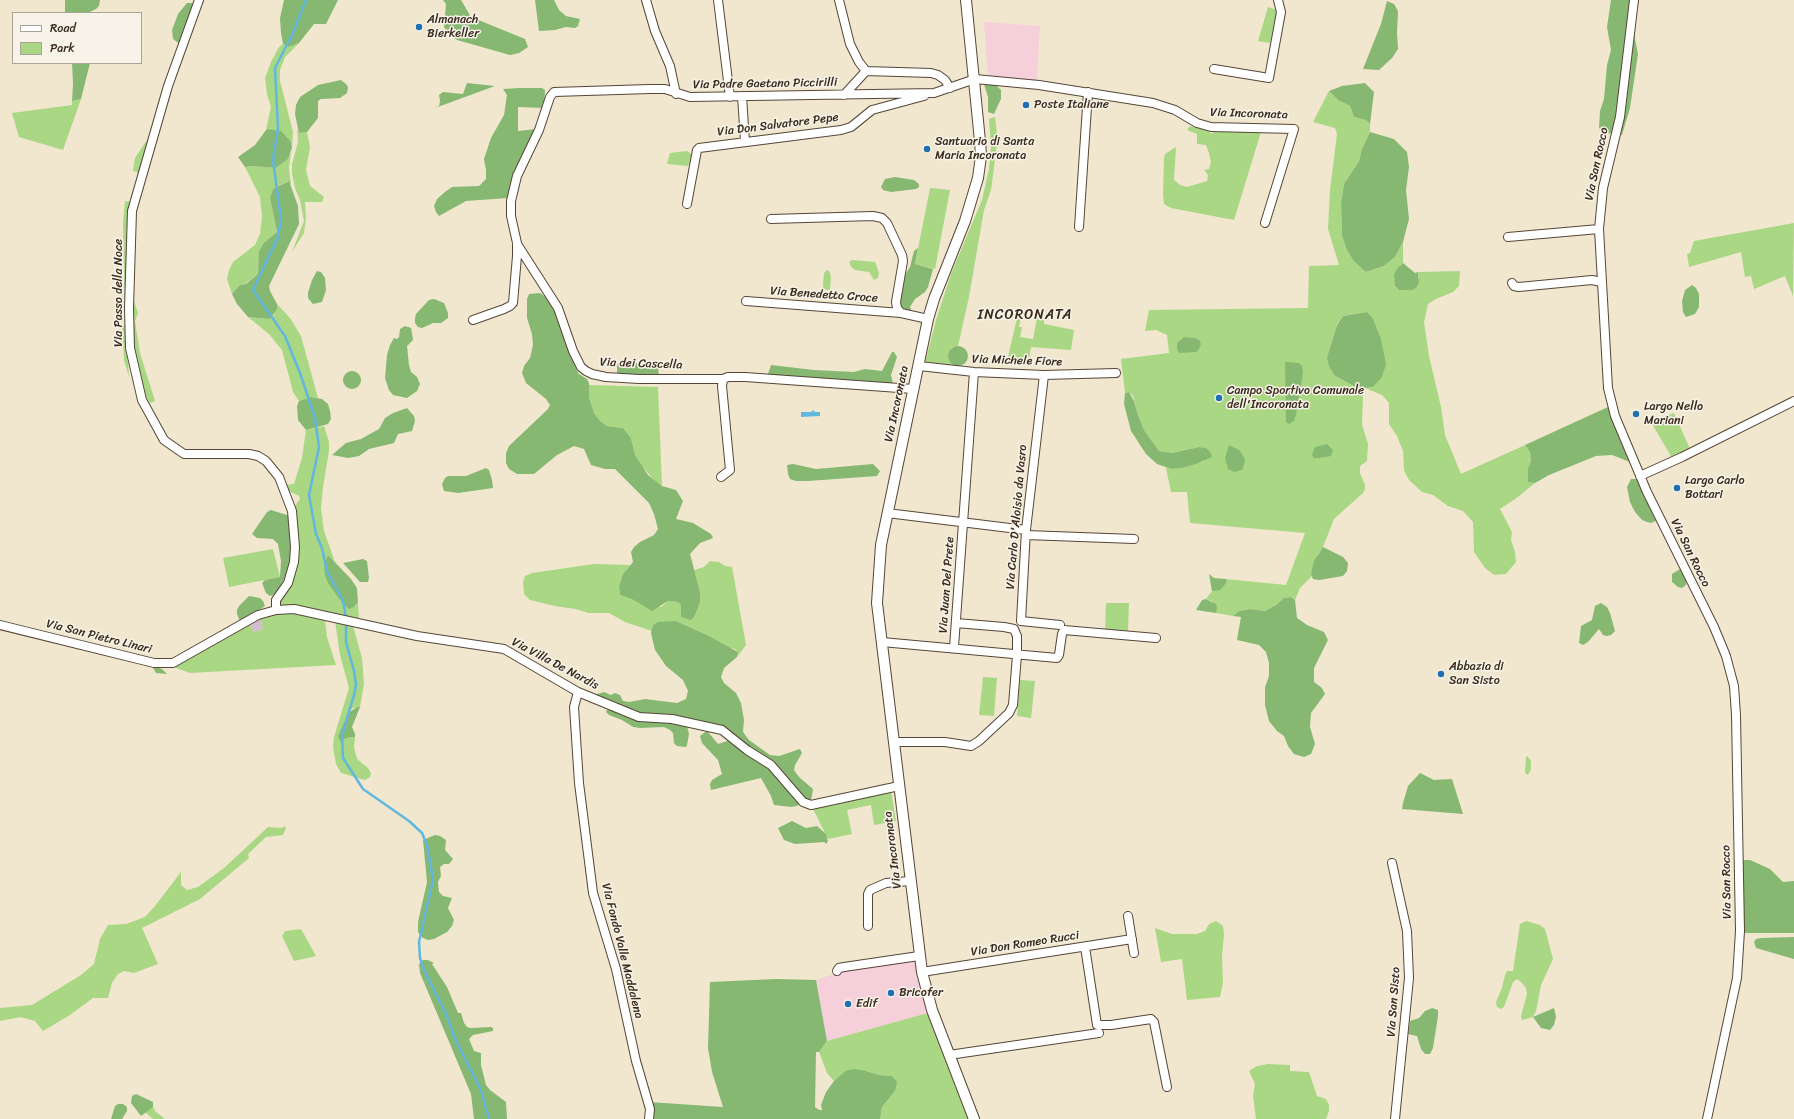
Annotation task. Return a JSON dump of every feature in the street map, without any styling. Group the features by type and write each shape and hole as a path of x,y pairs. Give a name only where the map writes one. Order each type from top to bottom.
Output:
{"main road":[{"name":"Via Incoronata","path":"966,0 980,141 981,156 978,178 965,221 934,299 928,319 887,513 879,562 877,603 922,972 932,1010 974,1119"}],"street":[{"name":"Via Passo della Noce","path":"199,0 168,86 132,211 128,308 130,348 142,400 164,440 184,454 249,454 258,456 266,460 279,477 292,510 295,547 294,562 288,583 276,600 276,610"},
{"path":"646,0 655,31 670,66 676,94"},
{"path":"718,0 730,97"},
{"path":"839,0 850,44 859,62 866,71"},
{"path":"1214,69 1269,78 1281,12 1278,0"},
{"name":"Via San Rocco","path":"1634,0 1620,117 1603,188 1599,229 1608,388 1615,416 1640,476 1714,627 1726,656 1734,686 1738,774 1740,931 1737,978 1707,1119"},
{"path":"844,95 866,71 931,73 938,75 945,80 950,88"},
{"name":"Via Padre Gaetano Piccirilli","path":"517,243 511,216 513,188 517,176 539,130 550,97 554,92 665,89 676,94 690,97 934,93 975,79"},
{"name":"Via Incoronata","path":"975,79 1039,85 1154,103 1175,110 1197,123 1211,127 1294,129 1265,223"},
{"path":"1079,227 1088,92"},
{"name":"Via Don Salvatore Pepe","path":"687,204 697,150 699,148 841,130 851,127 872,110 934,93"},
{"path":"742,96 745,142"},
{"path":"771,219 873,216 882,218 887,223 902,255 903,261 896,302 897,308 901,313"},
{"path":"1508,237 1599,229"},
{"path":"473,320 504,309 513,303 517,265 517,243"},
{"name":"Via dei Cascella","path":"517,243 558,308 573,351 581,367 592,374 606,377 639,379 723,379 728,377 745,377 913,390"},
{"path":"1512,283 1514,286 1519,287 1592,280 1601,282"},
{"name":"Via Benedetto Croce","path":"746,301 901,313 928,319"},
{"name":"Via Michele Fiore","path":"919,366 974,372 1044,375 1116,374"},
{"name":"Via Juan Del Prete","path":"974,372 954,647 1017,655 1057,658 1059,655 1064,630 1156,638"},
{"name":"Via Carlo D'Aloisio da Vasro","path":"1044,375 1026,532 1021,621 1060,625"},
{"path":"721,477 730,470 722,386 723,379"},
{"path":"1640,476 1682,457 1794,401"},
{"path":"887,513 1026,532 1134,539"},
{"name":"Via San Pietro Linari","path":"0,625 154,663 173,663 258,615 276,610 294,609 336,618"},
{"name":"Via Villa De Nardis","path":"336,618 417,636 504,649 578,692 639,717 672,719 722,730 747,750 771,765 803,802 811,805 899,786"},
{"path":"894,742 945,742 963,745 974,744 1010,713 1013,705 1017,655 1017,636 1014,629 1004,626 956,623"},
{"path":"882,642 954,647"},
{"name":"Via Fondo Valle Maddalena","path":"578,692 574,707 575,730 579,783 593,893 616,969 636,1061 650,1109 649,1119"},
{"name":"Via San Sisto","path":"1392,863 1407,931 1409,978 1395,1119"},
{"path":"868,926 868,894 870,890 886,883 910,882"},
{"path":"1128,916 1134,953"},
{"name":"Via Don Romeo Rucci","path":"922,972 1132,939"},
{"path":"1085,947 1097,1024 1111,1025 1151,1019 1154,1022 1167,1087"},
{"path":"837,971 839,968 844,967 919,956"},
{"path":"949,1055 1099,1033"}],"shaded area":[{"path":"984,22 1040,26 1037,81 988,77"},
{"path":"260,617 263,629 254,632 249,623"},
{"path":"915,961 931,1015 924,1014 827,1041 816,980 840,972"}],"green space":[{"path":"65,0 100,0 99,6 90,12 65,12"},
{"path":"284,0 338,0 326,24 314,24 299,43 289,47 283,44 281,33 280,18"},
{"path":"443,0 461,0 471,17 525,39 528,47 519,53 510,55 457,40 450,35 444,27 446,4"},
{"path":"535,0 554,0 559,10 566,16 580,19 578,26 575,28 566,27 555,30 539,31"},
{"path":"1611,0 1639,0 1635,14 1635,39 1638,54 1630,108 1622,135 1606,133 1599,128 1600,111 1604,99 1607,65 1611,50 1607,27"},
{"path":"1387,1 1394,4 1398,11 1398,49 1392,58 1379,70 1363,69 1381,24"},
{"path":"187,3 194,3 181,45 173,39 172,30 178,14"},
{"path":"1268,7 1277,10 1270,43 1258,41"},
{"path":"299,43 285,57 280,70 280,81 293,132 292,148 291,142 268,129 266,130 271,107 267,94 265,78 279,47 283,44 289,47"},
{"path":"72,64 90,64 81,99 72,101"},
{"path":"341,80 347,85 347,93 340,98 321,99 318,101 318,118 307,132 299,133 295,114 296,105 300,97 318,85"},
{"path":"985,82 995,84 1001,90 1001,99 994,114 988,112 988,97 984,84"},
{"path":"467,83 495,86 435,108 439,106 439,95 443,92 463,94"},
{"path":"1365,83 1374,92 1370,124 1366,120 1354,117 1350,106 1338,100 1329,91 1342,86"},
{"path":"542,88 545,90 544,108 518,107 518,131 536,129 508,198 466,201 439,216 434,206 437,199 445,192 452,187 479,186 486,179 484,159 491,138 504,115 507,95 503,89"},
{"path":"1329,91 1338,100 1350,106 1354,117 1366,120 1370,124 1370,132 1362,149 1359,161 1344,184 1341,203 1342,235 1366,272 1384,266 1395,257 1403,242 1403,263 1400,266 1395,286 1399,290 1413,290 1419,278 1418,272 1460,271 1459,286 1453,292 1428,304 1424,322 1429,356 1441,407 1445,435 1461,474 1525,445 1530,452 1531,461 1528,468 1528,482 1535,483 1500,509 1512,532 1511,540 1515,552 1516,562 1506,574 1494,575 1485,568 1474,552 1473,522 1463,511 1448,506 1433,495 1422,492 1409,480 1404,470 1403,451 1397,436 1389,424 1389,403 1382,395 1365,388 1373,387 1378,331 1367,312 1343,316 1337,324 1327,357 1334,375 1361,388 1363,397 1362,425 1368,444 1367,461 1360,466 1360,473 1365,489 1363,493 1334,519 1323,547 1318,554 1311,574 1312,576 1300,588 1295,600 1291,597 1284,598 1276,605 1265,611 1250,609 1239,611 1233,616 1216,613 1212,601 1206,599 1212,591 1227,583 1226,579 1286,585 1305,533 1190,523 1187,492 1171,492 1166,468 1182,468 1204,461 1206,448 1199,447 1172,453 1159,451 1144,430 1133,396 1129,392 1125,393 1121,359 1169,353 1167,335 1156,330 1145,331 1149,310 1308,308 1309,266 1339,265 1328,229 1330,190 1337,134 1335,128 1313,122"},
{"path":"81,99 63,150 19,137 12,113 72,105 72,101"},
{"path":"995,117 997,134 991,190 984,210 969,297 958,346 951,348 956,365 960,366 925,363 936,320 951,274 982,200 989,169 991,147 989,119"},
{"path":"1190,126 1206,130 1212,134 1213,132 1261,132 1234,220 1171,208 1164,204 1165,154 1176,147 1174,180 1180,185 1187,187 1207,181 1208,175 1204,170 1209,169 1211,162 1209,153 1206,145 1197,144 1197,134 1187,130"},
{"path":"297,128 299,133 307,132 310,147 306,170 310,186 324,197 322,202 305,202 306,218 304,233 292,252 304,221 300,200 295,188 292,173 292,164 298,142"},
{"path":"268,129 281,131 291,142 292,148 288,159 276,168 252,166 245,167 238,157 255,145"},
{"path":"1370,132 1394,139 1407,152 1409,167 1406,190 1409,219 1403,242 1395,257 1384,266 1366,272 1354,261 1347,250 1342,235 1341,203 1344,184 1359,161 1362,149"},
{"path":"149,137 140,173 133,171 135,158"},
{"path":"687,151 691,154 691,159 688,166 667,164 670,153"},
{"path":"291,152 289,168 291,185 288,181 273,189 270,198 277,232 267,241 259,260 258,274 245,284 240,285 232,294 227,279 229,270 233,262 255,245 260,234 262,217 260,197 245,167 252,166 276,168 288,159"},
{"path":"895,177 914,180 919,184 919,187 916,189 891,192 883,190 881,187 885,179"},
{"path":"289,181 298,206 299,224 269,286 277,304 277,309 269,319 248,317 237,304 232,294 240,285 246,284 258,274 259,251 264,243 277,232 270,198 273,189"},
{"path":"930,188 950,190 935,269 915,264"},
{"path":"125,201 132,202 126,337 129,377 124,360 122,325 125,325 123,223"},
{"path":"1794,223 1793,296 1785,276 1754,289 1751,276 1745,277 1741,252 1689,267 1687,254 1690,253 1694,241"},
{"path":"918,248 915,264 933,269 928,287 925,292 915,299 910,307 912,312 900,310 899,294 901,281 910,267 914,251"},
{"path":"852,260 875,262 879,273 878,278 874,280 869,272 855,270 851,267 849,262"},
{"path":"1403,263 1415,273 1418,272 1419,282 1417,287 1413,290 1399,290 1395,286 1394,275 1396,270"},
{"path":"827,270 830,272 831,278 830,289 828,290 823,289 824,273"},
{"path":"317,271 321,272 325,278 326,290 322,302 313,304 308,298 308,293 312,280"},
{"path":"1692,285 1696,288 1699,294 1699,307 1695,314 1686,317 1683,312 1682,301 1685,290"},
{"path":"540,293 547,298 555,310 577,371 587,379 589,383 589,397 594,413 600,421 607,426 623,428 631,438 635,455 648,475 662,486 676,490 683,501 676,519 693,523 711,534 713,538 700,543 690,554 700,592 700,602 694,617 691,620 681,617 681,605 678,602 668,601 652,611 632,599 620,595 619,586 623,574 633,562 631,552 640,542 654,535 658,529 649,503 615,469 605,469 591,465 584,449 574,446 557,455 534,474 517,474 509,469 506,463 506,453 509,446 548,409 550,405 546,399 526,383 522,373 524,366 530,358 533,345 532,334 527,318 527,299 529,294"},
{"path":"133,298 138,313 135,321 140,353 155,401 150,403 143,391 134,359"},
{"path":"434,299 444,303 448,313 448,318 441,323 433,323 422,328 418,327 415,323 416,314 429,300"},
{"path":"277,304 290,318 301,336 318,398 311,397 299,401 293,392 282,350 269,334 248,317 269,319 274,315"},
{"path":"1367,312 1373,319 1381,339 1386,364 1382,377 1373,387 1365,388 1356,387 1334,375 1329,366 1327,357 1337,325 1343,316"},
{"path":"1018,314 1021,315 1019,327 1022,327 1020,337 1033,339 1037,318 1044,319 1044,324 1074,330 1071,350 1031,347 1028,365 1006,365"},
{"path":"405,326 411,328 413,340 407,346 409,365 411,372 417,377 420,384 417,391 407,398 393,395 389,390 385,378 387,355 390,345 394,338 397,339 399,337 400,329"},
{"path":"1184,337 1199,340 1201,344 1196,352 1179,353 1177,343"},
{"path":"958,346 965,349 968,356 965,363 958,366 951,363 948,356 951,349"},
{"path":"892,352 894,352 897,357 891,375 893,384 770,377 768,374 771,365 814,370 854,372 865,369 882,371"},
{"path":"628,361 658,368 659,376 617,374 617,365 620,362"},
{"path":"1285,362 1299,363 1302,366 1303,373 1296,415 1294,421 1289,424 1286,422"},
{"path":"352,371 358,374 361,380 358,386 352,389 346,386 343,380 346,374"},
{"path":"589,385 658,387 662,486 655,481 640,464 635,455 631,438 623,428 607,426 600,421 594,413 589,397"},
{"path":"1129,392 1134,401 1144,430 1159,451 1172,453 1199,447 1206,448 1211,453 1212,457 1182,468 1171,469 1157,464 1146,454 1131,431 1124,404 1125,393"},
{"path":"311,397 322,399 328,404 331,419 328,424 306,430 298,420 297,406 299,401"},
{"path":"1608,407 1630,462 1612,455 1596,456 1549,475 1535,483 1528,482 1528,468 1531,461 1530,452 1525,445"},
{"path":"407,408 414,416 415,421 412,431 398,434 394,443 369,449 359,456 348,458 332,455 346,443 361,439 379,429 385,418 393,413"},
{"path":"1674,413 1690,449 1672,458 1651,422"},
{"path":"324,426 329,442 329,451 321,509 324,531 335,562 328,555 339,598 343,604 354,607 358,602 359,619 311,608 282,605 279,603 292,578 292,510 300,499 299,496 289,491 286,485 294,484 302,458 306,430"},
{"path":"1327,444 1333,450 1331,456 1314,458 1312,455 1315,447"},
{"path":"1229,445 1239,450 1244,457 1245,462 1242,470 1234,472 1228,469 1225,458"},
{"path":"793,464 816,469 873,464 880,471 877,476 796,481 790,479 788,474 787,465"},
{"path":"486,468 489,470 493,488 458,493 444,491 442,484 448,476 466,476"},
{"path":"1631,479 1637,479 1656,521 1651,523 1642,520 1635,512 1630,502 1627,487"},
{"path":"271,510 290,516 291,558 286,575 278,590 270,596 266,593 262,583 265,580 280,577 281,561 278,544 273,539 257,538 252,534 267,512"},
{"path":"1323,547 1343,557 1348,563 1347,571 1343,576 1319,580 1313,579 1311,574 1314,561"},
{"path":"273,549 280,577 229,587 223,558"},
{"path":"328,555 351,579 357,588 358,602 354,607 349,609 343,604 328,583 324,566"},
{"path":"363,559 367,561 368,582 360,582 343,563"},
{"path":"710,561 719,562 725,566 732,567 746,645 737,657 738,652 735,649 724,646 707,635 676,621 653,625 652,631 625,622 609,613 589,613 555,606 530,600 524,594 523,582 525,576 532,573 594,564 630,565 623,574 619,586 620,595 661,607 668,601 678,602 681,605 681,617 700,592 694,570 704,567"},
{"path":"1680,569 1686,579 1686,585 1682,588 1678,587 1672,582 1672,574"},
{"path":"1209,574 1214,578 1226,579 1227,582 1220,590 1212,591"},
{"path":"249,596 260,598 265,606 240,622 237,610"},
{"path":"1291,597 1295,600 1297,618 1307,625 1324,632 1328,640 1314,668 1314,682 1322,688 1325,694 1311,713 1310,727 1315,744 1311,754 1304,757 1294,754 1288,746 1284,736 1277,731 1269,721 1265,705 1265,687 1269,676 1269,663 1266,652 1259,645 1237,640 1241,617 1233,616 1239,611 1250,609 1265,611 1276,605 1284,598"},
{"path":"1206,599 1216,604 1216,613 1196,610 1202,600"},
{"path":"1106,603 1129,603 1128,631 1105,631"},
{"path":"1601,603 1607,607 1610,613 1615,631 1611,635 1607,636 1603,635 1599,629 1588,642 1583,645 1579,643 1581,626 1592,620 1595,606"},
{"path":"285,612 310,615 325,619 327,637 336,665 190,673 171,666 188,660 249,623 254,632 263,629 260,617"},
{"path":"335,621 353,626 362,658 364,684 360,707 353,708 348,713 338,736 343,740 350,737 355,737 354,747 357,759 368,768 371,773 370,777 365,780 341,773 336,764 333,747 334,737 349,688 340,655"},
{"path":"676,621 707,635 738,652 737,657 724,668 721,677 724,683 736,693 741,703 744,720 743,732 749,740 770,755 779,756 800,749 802,753 795,765 794,770 799,777 813,789 811,801 807,802 724,729 640,716 594,695 604,692 611,695 615,693 620,695 623,701 629,702 645,699 677,703 686,699 688,691 683,680 666,666 655,650 651,633 653,625 658,622"},
{"path":"152,666 162,669 167,674 156,673"},
{"path":"983,677 997,678 994,716 979,715"},
{"path":"1020,680 1035,681 1031,718 1017,716"},
{"path":"357,707 360,707 352,727 355,737 350,737 340,741 338,736 348,713"},
{"path":"608,708 670,719 687,726 689,734 687,745 686,747 677,746 674,743 673,733 664,727 633,727 622,720 609,715 606,712"},
{"path":"705,732 708,732 718,744 730,740 761,761 802,801 797,806 791,807 774,805 771,796 761,778 711,790 710,784 712,780 722,774 718,760 702,743 700,736"},
{"path":"1526,756 1531,761 1531,769 1528,775 1525,773"},
{"path":"1420,773 1434,780 1452,779 1463,814 1402,809 1408,786"},
{"path":"891,790 896,821 874,825 871,805 847,810 852,834 828,839 812,807"},
{"path":"792,821 806,828 817,826 826,834 828,842 825,844 825,842 795,844 784,840 778,828"},
{"path":"284,826 286,828 283,835 266,837 248,854 249,858 200,899 142,928 158,964 134,973 124,971 118,974 112,983 108,998 93,998 70,1015 43,1031 35,1021 21,1017 0,1021 0,1008 32,1005 81,975 94,964 100,939 108,925 126,924 145,917 181,872 181,885 187,890 198,887 224,868 268,827 282,828"},
{"path":"435,835 446,840 445,850 453,859 449,864 444,864 440,867 441,876 438,882 439,892 443,896 452,898 448,908 454,920 452,926 447,932 434,939 428,940 423,938 418,932 418,922 427,882 423,840"},
{"path":"1741,860 1750,860 1770,869 1783,882 1794,881 1794,933 1742,933"},
{"path":"1216,921 1223,926 1224,934 1222,956 1223,983 1220,997 1187,1000 1182,959 1161,962 1155,928 1172,934 1197,934 1205,931 1209,924"},
{"path":"1526,921 1540,925 1545,929 1553,959 1541,985 1536,1011 1533,1017 1522,1020 1521,1016 1527,994 1526,988 1517,979 1513,982 1504,1007 1501,1009 1497,1007 1496,1002 1507,971 1513,971 1520,924"},
{"path":"301,929 316,956 294,961 282,936 285,931"},
{"path":"1794,937 1794,959 1756,948 1754,942 1756,939 1761,938"},
{"path":"423,960 428,960 434,963 432,964 447,987 458,1013 461,1013 467,1027 493,1028 493,1031 473,1035 469,1039 474,1051 481,1053 481,1065 486,1085 490,1090 506,1102 507,1119 474,1119 471,1094 420,973 419,964"},
{"path":"776,979 816,980 827,1041 819,1052 816,1052 815,1107 822,1110 821,1105 826,1092 834,1081 845,1071 854,1069 866,1071 879,1075 892,1076 897,1082 895,1091 882,1107 880,1119 651,1119 649,1102 723,1107 712,1072 708,1048 710,982"},
{"path":"1432,1008 1438,1010 1438,1016 1433,1048 1430,1054 1425,1054 1421,1049 1417,1036 1408,1034 1410,1021 1419,1018 1425,1011"},
{"path":"1554,1008 1556,1017 1554,1025 1550,1030 1541,1028 1533,1017"},
{"path":"924,1014 931,1015 969,1119 880,1119 882,1107 895,1091 892,1076 879,1075 866,1071 845,1071 834,1081 827,1073 819,1052 827,1041"},
{"path":"1268,1064 1290,1065 1290,1071 1309,1072 1317,1096 1326,1099 1329,1105 1329,1111 1326,1119 1256,1119 1253,1096 1255,1084 1249,1071 1257,1066"},
{"path":"136,1094 153,1102 153,1107 141,1116 131,1103 132,1096"},
{"path":"118,1104 123,1104 127,1107 127,1111 122,1119 111,1119 115,1106"},
{"path":"153,1107 156,1112 165,1119 153,1119 145,1112"}],"water":[{"path":"813,410 815,412 820,412 820,416 801,417 801,412 811,412"}],"waterway":[{"path":"306,0 292,35 275,68 278,128 273,160 281,220 278,237 253,290 285,336 300,373 315,418 319,447 309,495 316,534 322,548 327,571 343,601 346,618"},
{"path":"346,623 346,642 354,671 356,685 342,735 343,758 363,789 409,821 422,833 427,845 433,880 419,942 420,958 424,970 446,1014 456,1041 481,1090 489,1119"}],"place":[{"name":"Almanach Bierkeller","path":"419,27"},
{"name":"Poste Italiane","path":"1026,105"},
{"name":"Santuario di Santa Maria Incoronata","path":"927,149"},
{"name":"Campo Sportivo Comunale dell'Incoronata","path":"1219,398"},
{"name":"Largo Nello Mariani","path":"1636,414"},
{"name":"Largo Carlo Bottari","path":"1677,488"},
{"name":"Abbazia di San Sisto","path":"1441,674"},
{"name":"Bricofer","path":"891,993"},
{"name":"Edif","path":"848,1004"}],"district":[{"name":"INCORONATA","path":"1025,315"}]}
